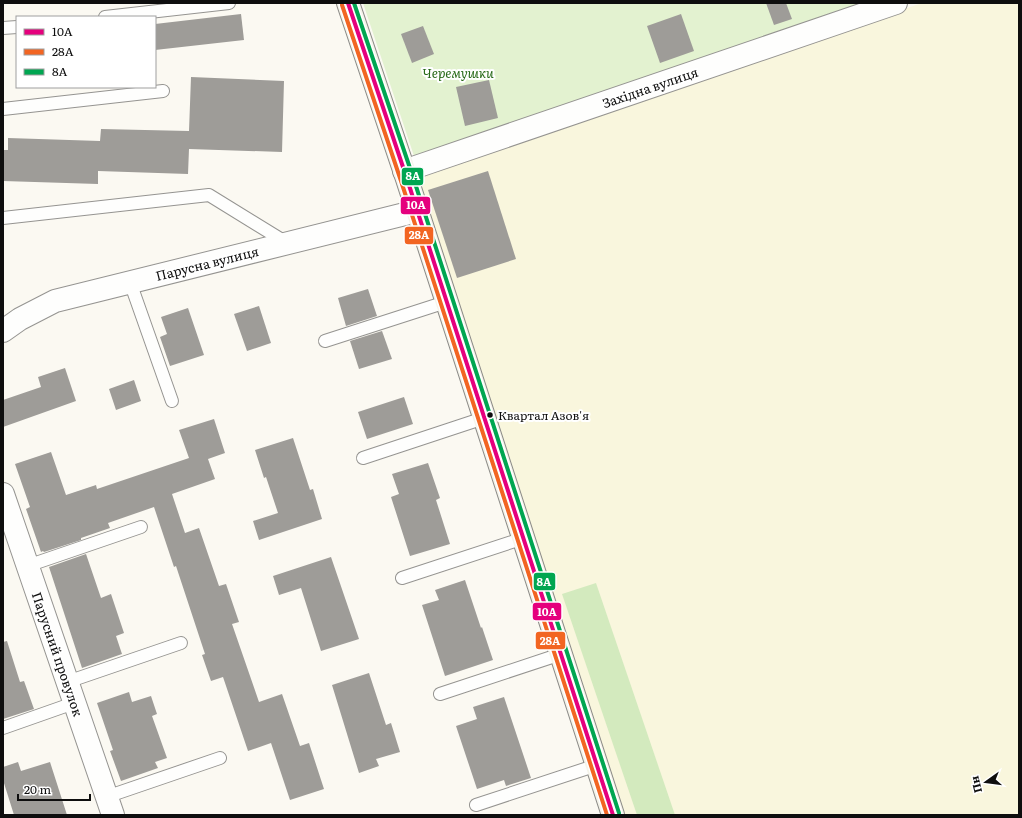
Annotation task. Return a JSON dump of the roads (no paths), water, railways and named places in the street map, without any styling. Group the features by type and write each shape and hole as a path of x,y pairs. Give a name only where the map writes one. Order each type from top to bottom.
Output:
{"street":[{"path":"348,3 417,210 613,815"},
{"name":"Західна вулиця","path":"404,171 896,3"},
{"name":"Парусна вулиця","path":"3,331 20,319 55,301 417,210"},
{"name":"Парусний провулок","path":"3,494 110,806"}],"lane":[{"path":"113,16 229,3"},
{"path":"3,28 16,27"},
{"path":"3,108 163,91"},
{"path":"3,218 209,195 287,243"},
{"path":"130,282 172,401"},
{"path":"324,341 446,302"},
{"path":"363,458 484,418"},
{"path":"27,566 142,527"},
{"path":"402,578 524,538"},
{"path":"67,682 181,643"},
{"path":"440,694 561,654"},
{"path":"3,728 74,703"},
{"path":"110,806 220,758"},
{"path":"476,805 597,765"}],"place":[{"name":"Квартал Азов'я","path":"490,415"}],"park label":[{"name":"Черемушки","path":"458,72"}]}
